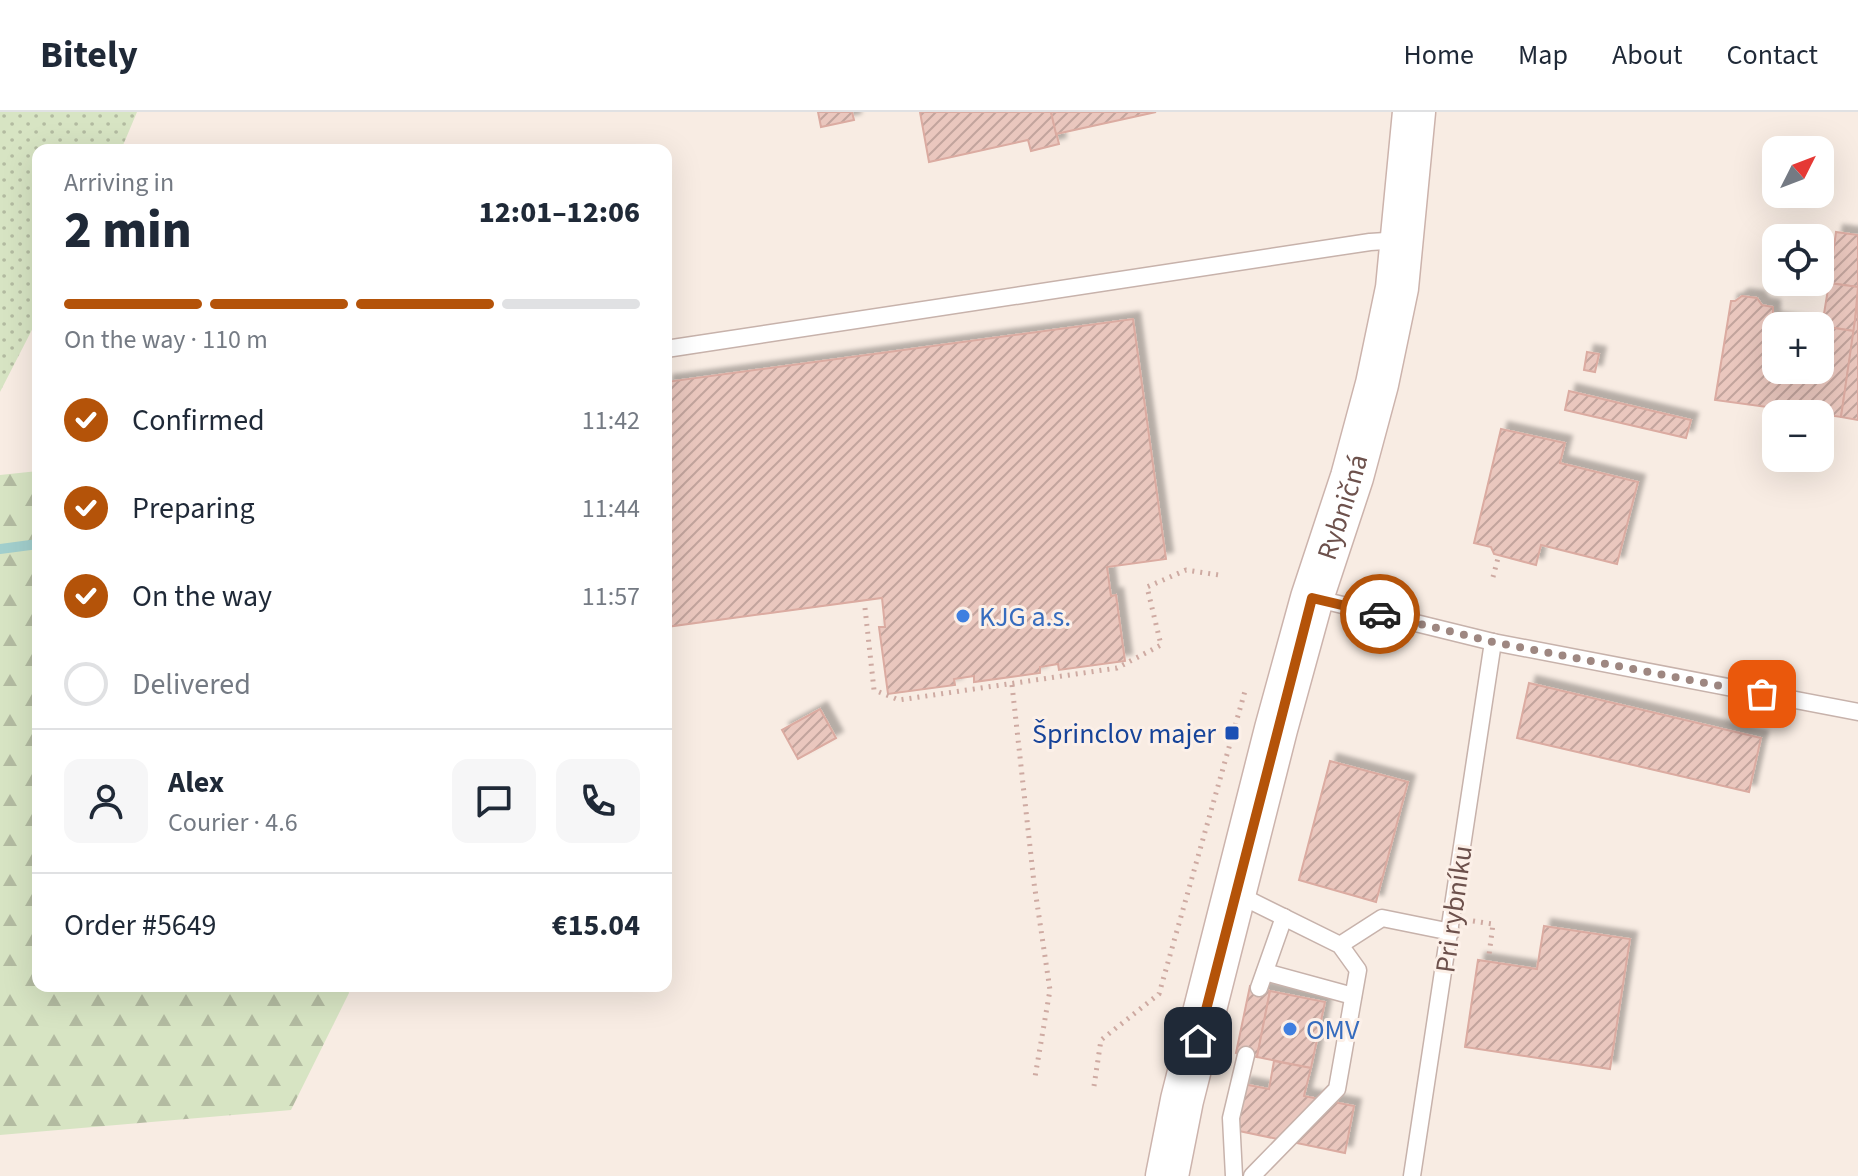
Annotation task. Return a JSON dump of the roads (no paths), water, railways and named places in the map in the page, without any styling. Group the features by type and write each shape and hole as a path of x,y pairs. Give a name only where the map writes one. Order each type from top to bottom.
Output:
{"main road":[{"name":"Rybničná","path":"1167,1176 1182,1100 1312,598 1370,414 1397,288 1414,112"}],"lane":[{"path":"672,348 1370,242 1403,240"},
{"path":"1312,598 1493,642 1858,712"},
{"name":"Pri rybníku","path":"1412,1176 1493,642"},
{"path":"1235,893 1340,945 1358,970 1337,1089 1252,1176"},
{"path":"1284,917 1262,980 1353,996"},
{"path":"1340,945 1382,918 1452,925"},
{"path":"1234,1176 1231,1118 1246,1055"}],"waterway":[{"path":"0,549 32,545"}],"place":[{"name":"KJG a.s.","path":"963,616"},
{"name":"Šprinclov majer","path":"1232,733"},
{"name":"OMV","path":"1290,1029"}]}
